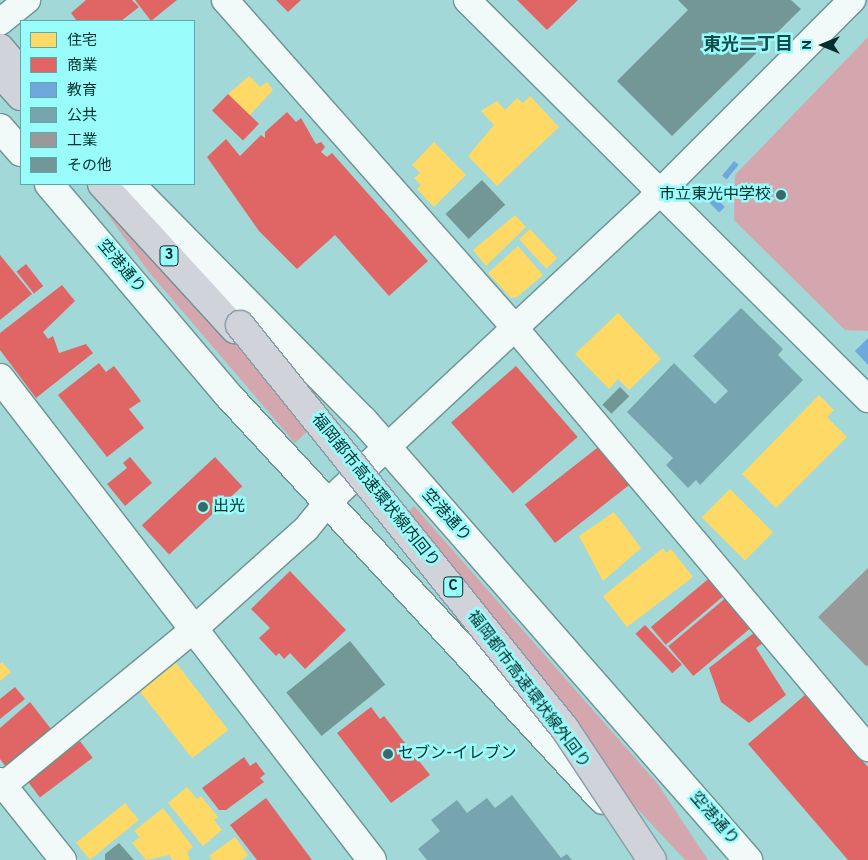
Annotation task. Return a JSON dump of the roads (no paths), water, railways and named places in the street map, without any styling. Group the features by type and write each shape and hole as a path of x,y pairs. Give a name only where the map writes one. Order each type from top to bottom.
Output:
{"highway":[{"path":"0,48 20,72"},
{"path":"0,54 20,78"},
{"path":"0,66 20,89"},
{"path":"0,73 20,95"},
{"name":"3","path":"103,185 237,327"},
{"name":"福岡都市高速環状線外回り","path":"110,185 237,327 562,731 645,860"},
{"name":"福岡都市高速環状線内回り","path":"117,185 237,327 565,729 652,860"}],"street":[{"path":"0,22 27,0"},
{"path":"225,0 516,328 868,748"},
{"path":"467,0 868,399"},
{"path":"63,860 1,785 194,629 306,528 326,504 660,192 840,4"},
{"path":"0,34 20,58"},
{"path":"0,128 20,151"},
{"name":"空港通り","path":"50,185 326,504 658,860"},
{"name":"空港通り","path":"131,185 387,449 748,860"},
{"path":"0,378 372,860"}],"place":[{"name":"市立東光中学校","path":"781,195"},
{"name":"出光","path":"203,507"},
{"name":"セブン-イレブン","path":"388,754"}],"district":[{"name":"東光二丁目","path":"748,46"}]}
